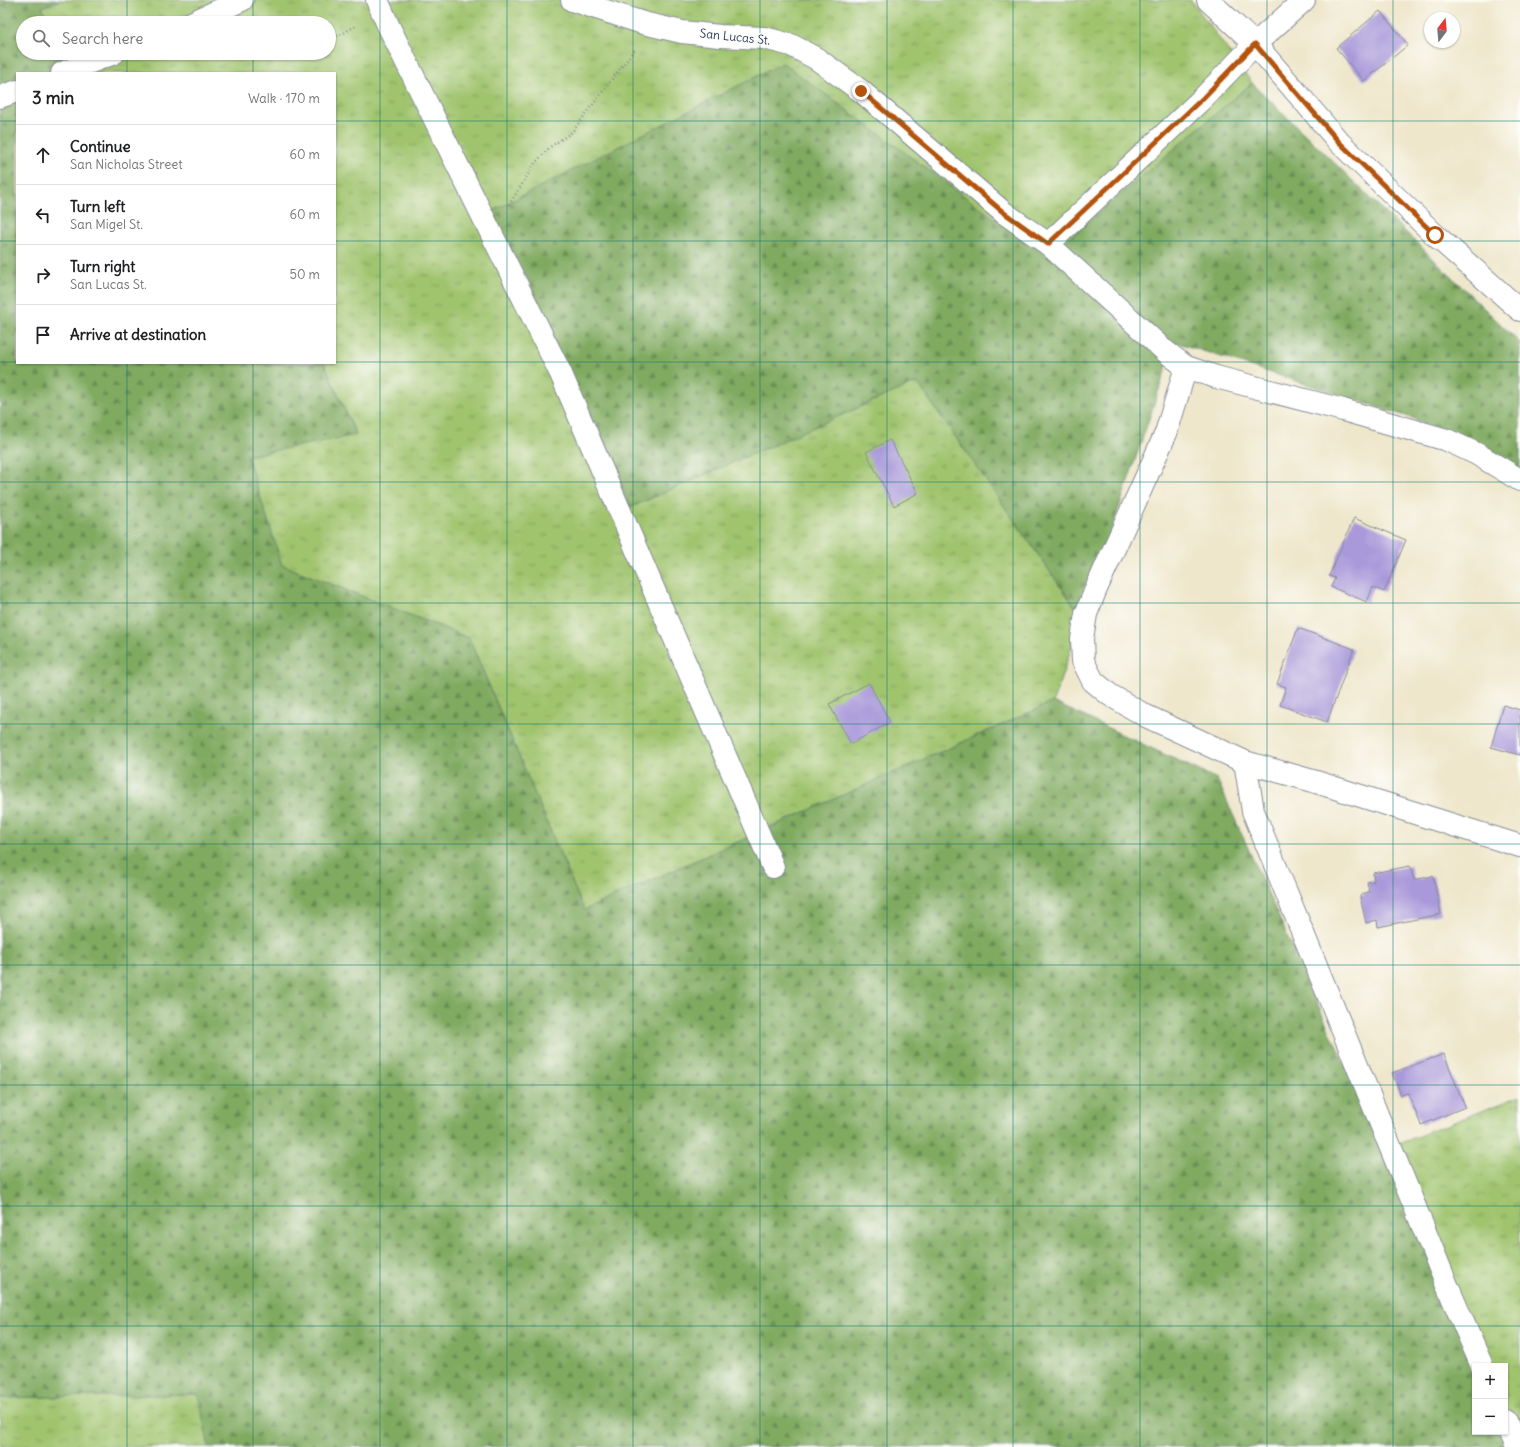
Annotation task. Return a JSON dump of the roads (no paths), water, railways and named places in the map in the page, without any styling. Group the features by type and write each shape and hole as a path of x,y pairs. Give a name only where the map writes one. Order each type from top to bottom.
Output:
{"street":[{"path":"207,16 242,0"},
{"path":"377,0 561,374 773,867"},
{"name":"San Lucas St.","path":"572,0 653,26 682,32 720,36 764,38 791,45 818,59 861,91 1003,212 1048,244 1165,351 1186,367 1216,377 1343,410 1447,440 1477,454 1520,480"},
{"path":"1208,0 1255,44 1339,142 1435,235 1520,310"},
{"path":"1048,244 1203,98 1255,44 1304,0"},
{"path":"65,72 96,60"},
{"path":"0,97 16,91"},
{"path":"1186,367 1166,433 1096,588 1086,614 1082,639 1082,661 1093,681 1110,695 1146,716 1245,762 1313,781 1520,846"},
{"path":"1245,762 1253,811 1446,1283 1481,1363"},
{"path":"1508,1427 1517,1447"}]}
